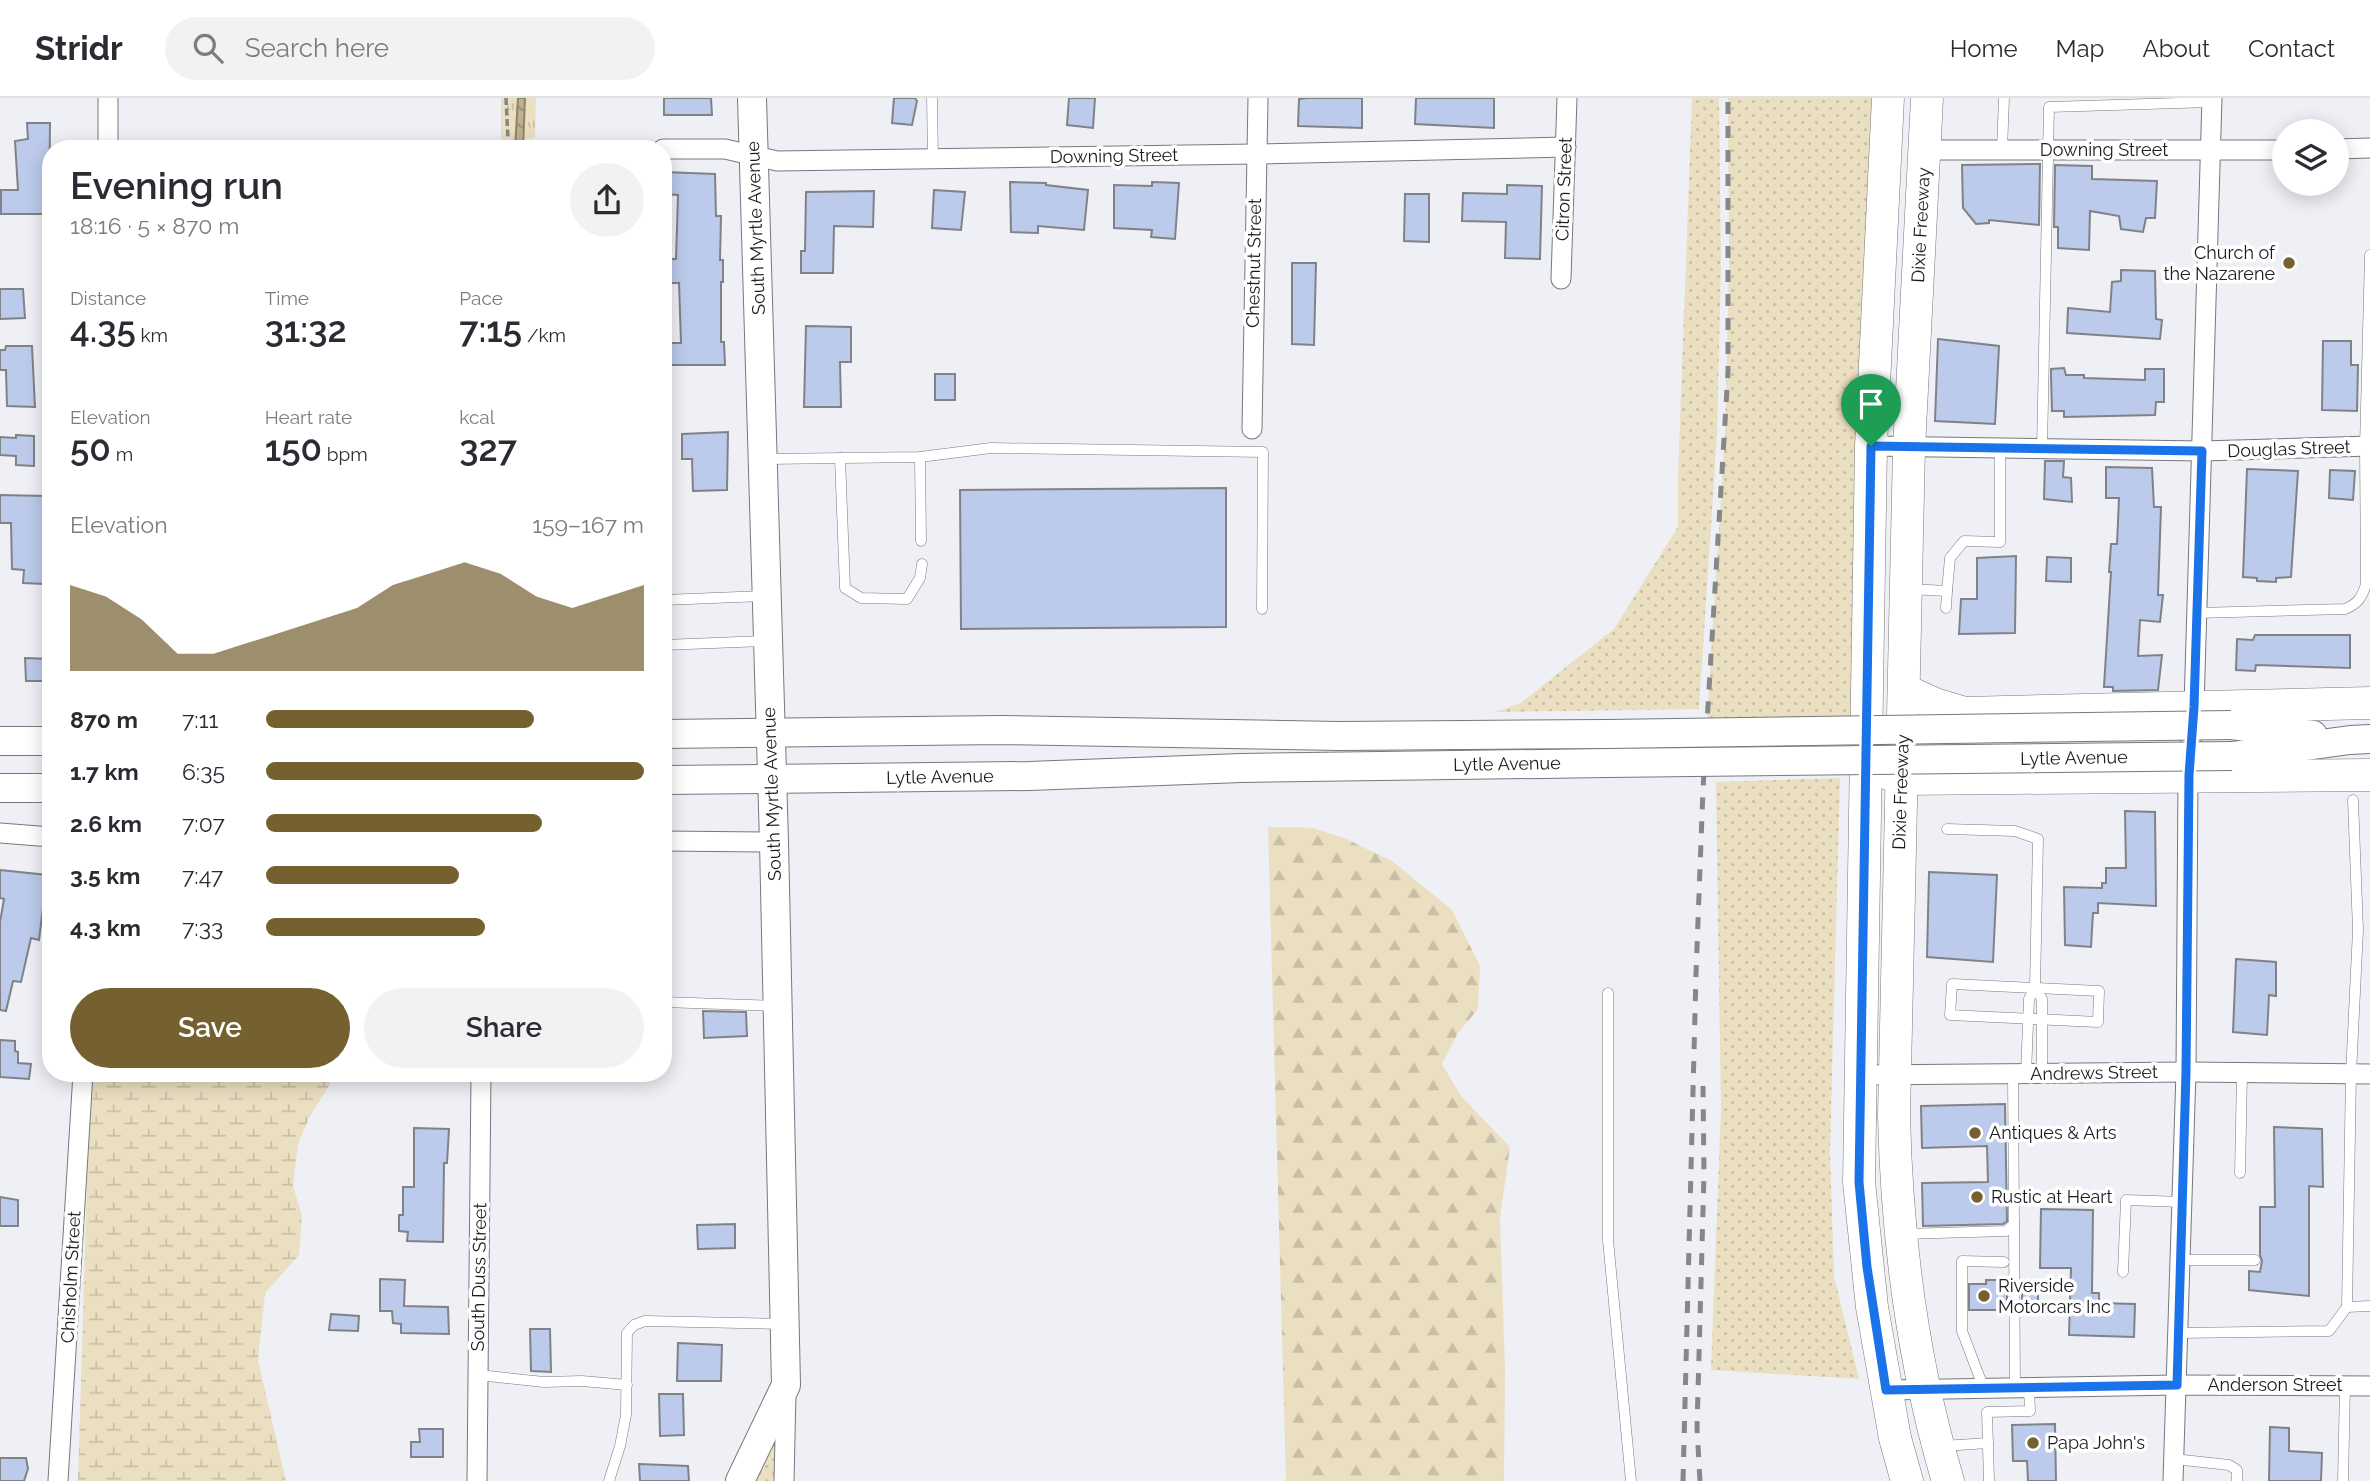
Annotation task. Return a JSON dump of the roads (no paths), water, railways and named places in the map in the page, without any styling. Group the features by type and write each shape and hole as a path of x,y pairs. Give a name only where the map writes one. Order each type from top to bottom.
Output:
{"main road":[{"name":"South Myrtle Avenue","path":"740,1481 786,1385 774,842 752,98"},
{"name":"Dixie Freeway","path":"1888,98 1871,446 1859,1182 1862,1227 1886,1390 1907,1481"},
{"name":"Dixie Freeway","path":"1927,98 1909,448 1894,1075 1899,1234 1915,1349 1948,1481"},
{"path":"1904,690 1935,705 1965,713"},
{"path":"2361,788 2189,775 1901,779 1883,773 1866,760 1884,741 1903,729 1928,718 1965,713 2370,703"},
{"name":"Lytle Avenue","path":"672,734 1001,730 1339,736 2231,725 2360,739"},
{"name":"Lytle Avenue","path":"672,780 1028,776 1241,768 2232,756 2360,739"},
{"path":"0,741 42,741"},
{"path":"0,788 42,788"}],"street":[{"path":"108,98 108,140"},
{"name":"Chestnut Street","path":"1252,429 1258,98"},
{"name":"Citron Street","path":"1561,279 1567,98"},
{"path":"2173,1481 2186,1072 2189,775 2194,707 2212,100"},
{"name":"Downing Street","path":"672,149 725,149 777,161 1566,147"},
{"path":"2349,149 2370,148"},
{"name":"Downing Street","path":"1924,149 2272,150"},
{"name":"Douglas Street","path":"1871,446 2202,451 2367,446"},
{"path":"0,833 42,836"},
{"path":"672,841 774,842"},
{"name":"Andrews Street","path":"1860,1075 2186,1072 2361,1074"},
{"name":"Chisholm Street","path":"58,1481 82,1082"},
{"name":"South Duss Street","path":"477,1481 481,1082"},
{"path":"784,1481 786,1385"},
{"name":"Anderson Street","path":"1886,1390 2177,1385 2370,1386"}],"lane":[{"path":"932,98 933,159"},
{"path":"2002,150 2004,98"},
{"path":"2042,449 2049,102 2212,100"},
{"path":"2197,612 2345,609 2355,605 2362,596 2366,584 2370,255"},
{"path":"763,459 920,457 991,449 1263,452 1262,609"},
{"path":"1947,608 1950,558 1964,541 2000,542 2000,449"},
{"path":"920,457 921,541"},
{"path":"841,458 845,588 861,598 907,599 920,578 922,564"},
{"path":"1906,589 1947,591"},
{"path":"672,600 766,596"},
{"path":"672,645 768,641"},
{"path":"2178,1333 2329,1331 2347,1307 2361,1074 2358,930 2361,788"},
{"path":"1947,829 2015,831 2038,839 2035,988 2029,999 2027,1074 2014,1224 2022,1389 2030,1411 1987,1412 1989,1481"},
{"path":"1952,984 2099,991 2098,1022 2028,1019 1950,1015 1952,984"},
{"path":"2027,1074 2042,1020 2042,999 2035,988"},
{"path":"1608,993 1608,1240 1631,1481"},
{"path":"672,1002 777,1006"},
{"path":"2240,1173 2242,1073"},
{"path":"2123,1272 2126,1200 2182,1202"},
{"path":"1899,1234 2006,1231 2014,1224"},
{"path":"2180,1260 2255,1260"},
{"path":"1983,1390 1962,1331 1962,1261 2004,1262"},
{"path":"2347,1307 2370,1306"},
{"path":"609,1481 626,1415 627,1332 634,1325 645,1321 784,1324"},
{"path":"478,1375 627,1385"},
{"path":"2343,1481 2346,1386"},
{"path":"1938,1446 1988,1443"},
{"path":"2174,1459 2229,1465 2237,1470 2238,1481"}],"water":[{"path":"518,98 525,98 523,140 516,140"}],"railway":[{"path":"1683,1481 1703,789 1728,372 1728,98"},
{"path":"1700,1481 1697,1428 1704,1174 1703,1086"}],"place":[{"name":"Church of the Nazarene","path":"2289,263"},
{"name":"Antiques & Arts","path":"1975,1133"},
{"name":"Rustic at Heart","path":"1977,1197"},
{"name":"Riverside Motorcars Inc","path":"1984,1296"},
{"name":"Papa John's","path":"2033,1443"}]}
